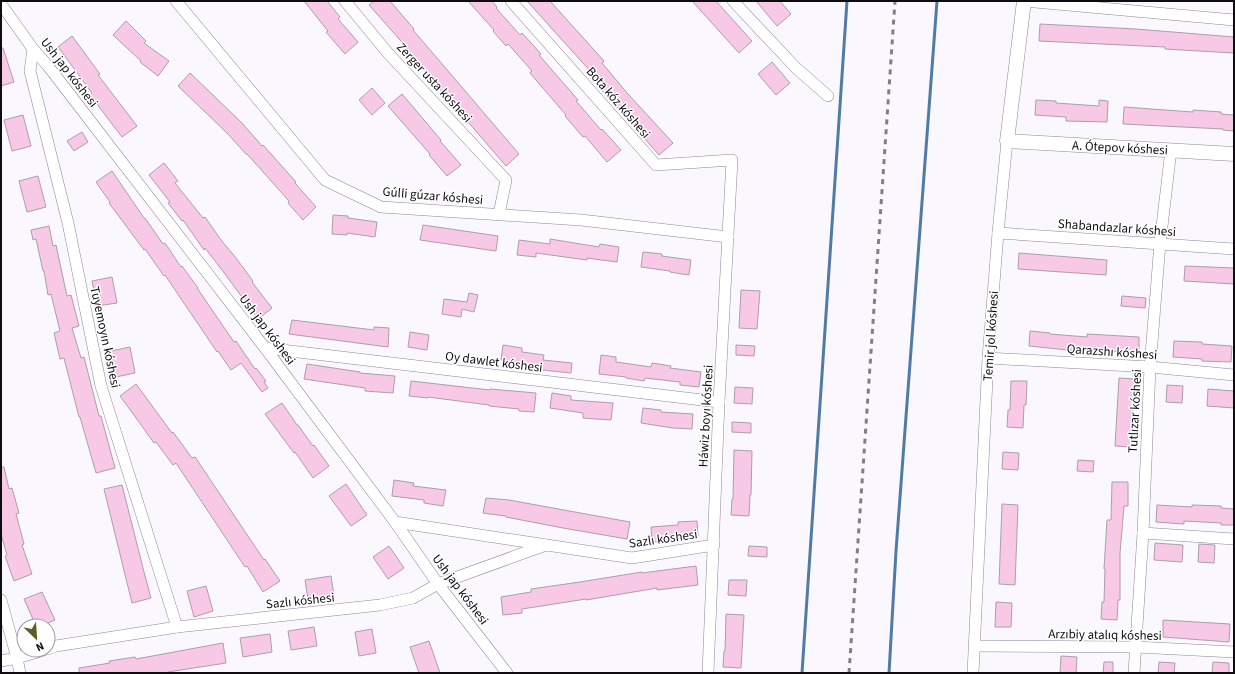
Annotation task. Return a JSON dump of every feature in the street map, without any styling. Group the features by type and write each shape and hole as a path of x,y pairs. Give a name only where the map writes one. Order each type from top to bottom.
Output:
{"street":[{"name":"Gúlli gúzar kóshesi","path":"176,1 325,180 381,207 581,220 728,237"},
{"name":"Zerger usta kóshesi","path":"345,1 387,52 506,180 500,214"},
{"name":"Bota kóz kóshesi","path":"512,1 656,165 732,160"},
{"path":"733,1 796,68 828,96"},
{"path":"1024,1 1234,20"},
{"name":"Temir jol kóshesi","path":"973,673 988,358 1007,141 1024,1"},
{"name":"Ush jap kóshesi","path":"1,4 33,49 48,66 265,348 395,522 438,584 507,673"},
{"name":"Tuyemoyın kóshesi","path":"33,49 30,71 68,223 101,386 177,627"},
{"name":"A. Ótepov kóshesi","path":"1007,141 1234,154"},
{"name":"Tutlızar kóshesi","path":"1134,673 1143,534 1150,367 1160,243 1171,150"},
{"name":"Háwiz boyı kóshesi","path":"708,673 719,402 732,160"},
{"name":"Shabandazlar kóshesi","path":"998,233 1234,249"},
{"name":"Oy dawlet kóshesi","path":"265,348 719,402"},
{"name":"Qarazshı kóshesi","path":"988,358 1150,367 1234,375"},
{"name":"Sazlı kóshesi","path":"395,522 632,558 714,545"},
{"path":"1143,534 1234,539"},
{"name":"Sazlı kóshesi","path":"56,646 177,627 380,605 413,598 438,584 546,545"},
{"path":"1,600 16,651"},
{"name":"Arzıbiy atalıq kóshesi","path":"975,646 1136,647 1234,652"},
{"path":"1,661 18,658 20,673"}],"building":[{"path":"304,1 327,1 340,17 338,19 358,42 345,54 326,32 328,31"},
{"path":"374,1 390,1 519,154 506,166 369,5"},
{"path":"468,1 492,1 497,7 496,8 520,35 522,33 541,54 539,55 578,100 576,101 601,130 602,129 621,150 607,162 585,136 583,137 565,116 566,115 530,73 532,71 508,44 506,46"},
{"path":"527,1 550,1 604,61 602,63 628,94 673,143 659,155 597,85 600,82"},
{"path":"692,1 716,1 752,41 739,53"},
{"path":"756,1 780,1 791,14 777,26"},
{"path":"126,21 146,41 144,43 169,61 158,76 140,62 141,61 113,35"},
{"path":"1040,24 1136,29 1234,37 1234,53 1165,49 1165,47 1039,41"},
{"path":"72,36 100,74 98,75 137,126 122,137 90,95 92,93 58,47"},
{"path":"1,48 3,48 14,82 1,86"},
{"path":"772,62 790,83 776,95 758,74"},
{"path":"190,73 242,123 262,146 263,145 316,207 303,220 288,203 289,201 247,154 178,86"},
{"path":"372,88 385,103 372,115 359,100"},
{"path":"402,94 461,165 447,176 388,106"},
{"path":"1036,100 1099,106 1099,100 1108,101 1107,122 1066,121 1066,117 1035,115"},
{"path":"1124,107 1193,112 1193,110 1221,112 1221,114 1234,115 1234,131 1223,129 1123,124"},
{"path":"23,115 31,146 12,151 4,120"},
{"path":"82,132 88,142 74,151 67,141"},
{"path":"164,163 178,181 175,183 203,218 205,217 272,308 258,319 205,248 204,250 183,220 182,221 168,203 170,202 149,175"},
{"path":"112,171 163,244 165,243 181,267 182,266 198,288 234,342 236,341 255,369 256,368 266,381 264,382 268,388 262,392 241,363 231,370 218,351 217,352 165,275 164,276 109,203 110,202 96,182"},
{"path":"38,176 46,207 27,212 19,181"},
{"path":"333,215 348,216 348,218 377,222 375,237 347,233 347,235 332,234"},
{"path":"423,225 498,236 496,251 420,240"},
{"path":"49,226 53,246 56,245 67,296 71,295 79,326 72,328 81,358 84,357 99,416 101,416 115,468 96,473 79,417 64,358 60,359 54,333 60,331 51,294 48,295 36,239 33,240 31,230"},
{"path":"550,239 599,247 600,244 619,247 617,262 587,258 587,260 536,253 536,257 517,255 519,240 550,244"},
{"path":"643,252 691,260 689,275 641,267"},
{"path":"1019,253 1107,260 1106,275 1018,269"},
{"path":"1185,266 1234,268 1234,284 1184,281"},
{"path":"112,277 117,303 97,306 92,281"},
{"path":"741,290 760,291 757,329 739,328"},
{"path":"469,293 478,295 474,312 462,309 461,317 442,314 444,299 467,302"},
{"path":"1122,296 1146,298 1145,308 1121,306"},
{"path":"292,320 374,330 374,327 389,328 388,347 289,334"},
{"path":"1030,331 1087,337 1087,334 1139,337 1139,353 1077,349 1077,351 1029,346"},
{"path":"410,332 429,335 427,350 408,347"},
{"path":"1174,341 1202,342 1202,344 1232,346 1231,362 1202,361 1202,359 1173,357"},
{"path":"503,345 522,348 522,352 544,355 543,360 572,363 571,373 523,368 523,363 501,360"},
{"path":"736,345 755,346 754,356 736,355"},
{"path":"130,347 135,373 116,377 111,351"},
{"path":"601,355 616,357 616,362 651,367 652,363 671,366 670,368 701,372 699,387 680,385 680,382 645,378 644,381 599,374"},
{"path":"307,364 360,373 395,376 393,393 365,391 365,388 304,379"},
{"path":"1119,378 1135,379 1130,447 1115,446"},
{"path":"411,381 490,390 536,393 534,412 428,397 409,396"},
{"path":"1011,381 1027,381 1023,428 1007,427 1008,410 1010,410"},
{"path":"136,384 192,458 195,457 264,560 265,559 280,581 263,592 247,566 245,567 176,463 173,465 156,442 154,443 120,396"},
{"path":"1167,385 1183,386 1182,403 1166,402"},
{"path":"735,387 753,388 752,404 734,403"},
{"path":"1208,389 1234,391 1234,408 1207,406"},
{"path":"552,393 571,396 571,400 613,403 611,420 583,418 583,413 550,408"},
{"path":"282,403 329,466 313,478 265,414"},
{"path":"643,408 661,410 661,412 693,414 692,429 673,428 641,423"},
{"path":"732,422 751,423 751,433 732,432"},
{"path":"734,450 752,451 749,516 731,515 733,499"},
{"path":"1003,452 1019,453 1018,470 1002,469"},
{"path":"1078,460 1094,461 1093,472 1077,471"},
{"path":"1,467 4,467 9,489 12,488 19,513 16,514 24,544 22,545 32,574 14,581 5,556 7,555 1,534"},
{"path":"394,480 414,483 413,486 446,490 443,506 424,503 424,500 392,496"},
{"path":"1112,482 1128,482 1128,506 1124,506 1120,553 1120,600 1118,600 1117,620 1101,619 1102,602 1104,602 1104,569 1107,520 1111,520"},
{"path":"346,484 367,515 351,526 329,496"},
{"path":"122,485 151,598 132,603 104,489"},
{"path":"486,498 509,500 630,522 627,539 483,513"},
{"path":"1002,504 1018,505 1015,585 999,584"},
{"path":"1157,505 1192,507 1192,505 1221,506 1221,508 1234,509 1234,525 1184,521 1184,524 1156,522"},
{"path":"697,521 698,536 671,538 671,541 652,542 651,527 678,525 678,522"},
{"path":"1155,543 1183,545 1182,562 1154,560"},
{"path":"1199,544 1215,545 1214,563 1198,562"},
{"path":"389,546 404,568 388,579 373,557"},
{"path":"749,546 767,547 767,557 748,556"},
{"path":"696,566 698,585 657,590 657,588 522,609 522,613 503,615 501,597 531,592 531,589 642,572"},
{"path":"331,576 334,595 308,599 305,580"},
{"path":"729,580 747,580 746,596 728,595"},
{"path":"206,586 213,611 194,617 187,591"},
{"path":"42,592 54,618 32,618 24,599"},
{"path":"996,602 1012,603 1011,627 995,627"},
{"path":"726,614 744,615 741,668 723,667"},
{"path":"1163,620 1230,624 1229,642 1163,637"},
{"path":"314,627 317,646 291,650 288,631"},
{"path":"372,629 376,653 359,656 355,632"},
{"path":"270,634 272,652 243,657 240,638"},
{"path":"429,641 440,673 419,673 410,647"},
{"path":"223,643 226,663 168,673 79,673 79,668 110,663 109,661 135,657 136,659"},
{"path":"1061,656 1077,657 1076,673 1060,673"},
{"path":"1104,662 1113,662 1113,673 1103,673"},
{"path":"1159,662 1175,663 1174,673 1158,673"},
{"path":"1213,662 1229,663 1229,673 1212,673"}],"waterway":[{"path":"802,673 847,1"},
{"path":"889,673 896,551 937,1"}],"railway":[{"path":"849,673 895,1"}]}
